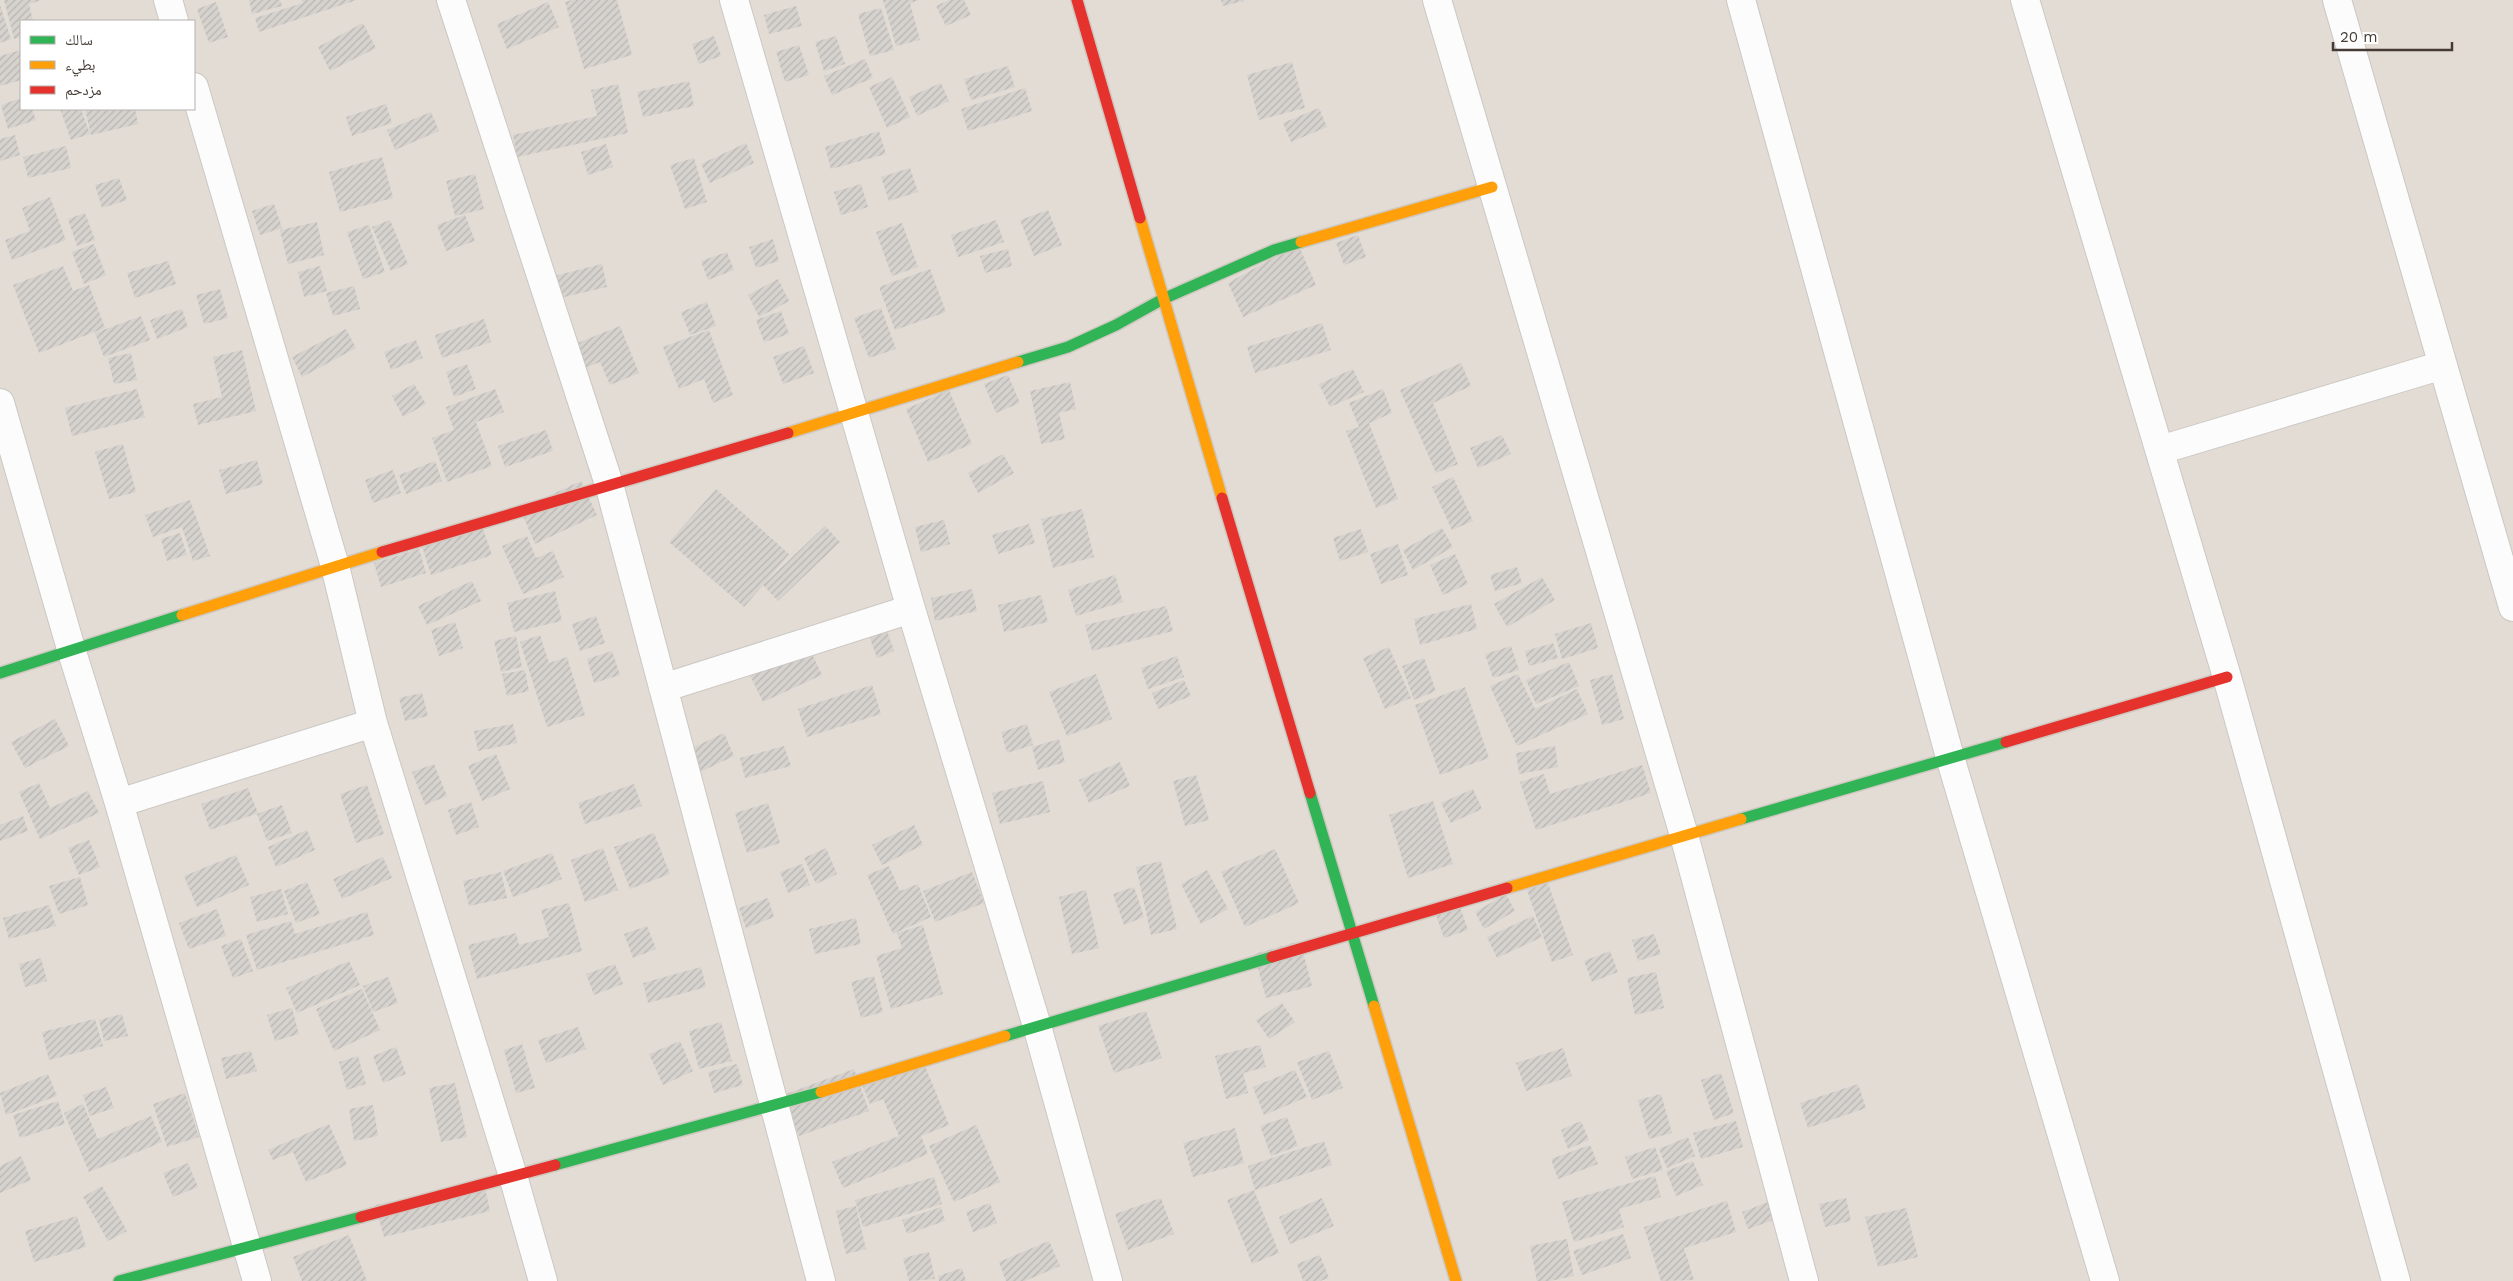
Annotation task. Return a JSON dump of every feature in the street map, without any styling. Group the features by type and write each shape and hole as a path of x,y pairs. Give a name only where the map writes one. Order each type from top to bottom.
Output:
{"street":[{"path":"168,0 174,20"},
{"path":"451,0 609,484 776,1106 819,1280"},
{"path":"734,0 911,609 1037,1026 1108,1281"},
{"path":"1077,0 1162,299 1456,1281"},
{"path":"1437,0 1684,835 1804,1281"},
{"path":"1741,0 1950,757 2105,1281"},
{"path":"2025,0 2227,677 2396,1281"},
{"path":"2337,0 2512,602"},
{"path":"195,90 335,566 373,722 513,1176 543,1281"},
{"path":"0,673 72,652 335,566 854,413 1068,347 1116,325 1162,299 1274,250 1492,188"},
{"path":"2160,450 2443,365"},
{"path":"0,403 72,652 119,803 257,1281"},
{"path":"663,688 911,609"},
{"path":"118,1281 248,1248 776,1106 1037,1026 2227,677"},
{"path":"119,803 373,722"}],"shaded area":[{"path":"0,0 2513,0 2513,1281 0,1281"}],"building":[{"path":"4,0 42,0 29,4 33,20 20,20 20,37 14,39"},
{"path":"249,0 280,0 282,6 252,14"},
{"path":"302,0 357,0 259,32 255,18 303,3"},
{"path":"572,0 617,0 632,55 584,69 565,2"},
{"path":"883,0 919,0 910,3 920,40 896,46"},
{"path":"949,0 964,0 971,15 946,26 936,6"},
{"path":"1221,0 1244,0 1244,1 1223,6"},
{"path":"216,2 228,37 209,43 197,9"},
{"path":"548,2 559,27 507,49 497,24"},
{"path":"0,5 11,39 0,43"},
{"path":"796,6 802,26 769,34 764,15"},
{"path":"881,8 894,50 870,56 858,14"},
{"path":"363,23 376,48 330,71 318,47"},
{"path":"714,36 721,56 699,64 692,44"},
{"path":"836,36 845,64 824,71 815,42"},
{"path":"799,45 809,75 785,82 776,52"},
{"path":"20,50 20,80 0,86 0,56"},
{"path":"865,59 873,78 832,95 824,76"},
{"path":"1292,62 1305,108 1259,120 1247,75"},
{"path":"1008,66 1015,87 971,100 964,79"},
{"path":"892,77 910,117 887,128 869,87"},
{"path":"689,81 694,106 643,117 637,92"},
{"path":"941,83 949,101 917,116 909,97"},
{"path":"618,84 628,133 517,157 513,135 597,116 591,90"},
{"path":"1025,88 1032,111 968,131 961,109"},
{"path":"20,98 20,110 32,110 36,120 8,129 1,105"},
{"path":"386,104 392,123 352,136 346,117"},
{"path":"1319,108 1327,127 1291,142 1283,123"},
{"path":"60,110 81,110 90,134 71,140"},
{"path":"85,110 135,110 138,124 91,135"},
{"path":"431,112 439,131 395,150 387,130"},
{"path":"879,131 886,154 831,169 825,147"},
{"path":"15,135 20,155 0,161 0,139"},
{"path":"746,143 754,163 710,183 701,164"},
{"path":"606,144 613,167 588,175 581,152"},
{"path":"66,146 71,168 28,178 23,157"},
{"path":"382,157 393,198 340,212 329,172"},
{"path":"694,158 707,202 685,209 670,165"},
{"path":"910,168 918,192 889,201 881,177"},
{"path":"475,174 484,209 455,216 446,181"},
{"path":"119,178 127,200 102,208 95,185"},
{"path":"861,184 868,207 841,215 834,192"},
{"path":"50,197 66,240 12,260 5,240 30,231 22,208"},
{"path":"274,204 282,228 260,235 252,211"},
{"path":"1048,210 1062,245 1034,256 1020,220"},
{"path":"85,213 95,240 77,246 68,219"},
{"path":"465,215 475,241 446,251 437,225"},
{"path":"390,220 408,264 391,271 372,227"},
{"path":"996,220 1004,242 958,257 951,235"},
{"path":"317,222 324,255 288,264 280,230"},
{"path":"902,223 918,267 892,276 876,232"},
{"path":"369,225 385,272 363,279 347,232"},
{"path":"1358,235 1366,257 1344,265 1336,243"},
{"path":"773,239 779,261 756,268 749,247"},
{"path":"94,244 106,275 84,284 72,252"},
{"path":"1298,244 1316,285 1243,317 1228,283"},
{"path":"1008,249 1012,266 985,273 980,256"},
{"path":"727,252 734,270 708,280 701,261"},
{"path":"168,261 176,284 135,298 127,273"},
{"path":"602,264 607,287 560,298 554,276"},
{"path":"63,266 73,291 89,285 105,328 39,353 13,285"},
{"path":"320,266 327,291 304,297 298,272"},
{"path":"930,269 946,312 895,330 879,287"},
{"path":"778,279 789,301 759,317 748,295"},
{"path":"354,286 360,309 333,316 326,293"},
{"path":"220,289 228,318 204,324 196,295"},
{"path":"707,302 716,326 690,335 681,312"},
{"path":"881,308 896,349 869,358 854,318"},
{"path":"182,309 188,327 157,339 150,320"},
{"path":"781,311 789,334 764,342 756,320"},
{"path":"141,316 150,340 104,357 95,333"},
{"path":"484,319 491,342 442,358 435,335"},
{"path":"1322,323 1331,350 1255,373 1247,347"},
{"path":"620,326 639,373 610,385 600,362 585,368 575,344"},
{"path":"346,329 356,348 302,377 292,357"},
{"path":"709,330 733,395 713,403 704,379 679,389 663,347"},
{"path":"416,340 423,358 391,370 384,352"},
{"path":"804,346 814,373 783,384 773,357"},
{"path":"242,350 256,411 198,425 193,404 222,397 213,357"},
{"path":"131,353 137,380 114,384 108,358"},
{"path":"1461,363 1471,386 1433,403 1458,464 1436,473 1400,390"},
{"path":"467,364 476,389 454,397 446,372"},
{"path":"1353,369 1364,392 1330,407 1319,384"},
{"path":"1008,375 1020,403 996,413 984,384"},
{"path":"1070,382 1076,409 1059,413 1065,439 1041,444 1030,391"},
{"path":"414,384 426,404 403,417 392,396"},
{"path":"137,389 145,417 72,436 65,408"},
{"path":"495,389 504,412 476,422 492,466 447,482 432,438 454,430 446,407"},
{"path":"1383,389 1392,413 1369,423 1398,499 1376,508 1346,431 1359,427 1349,403"},
{"path":"949,390 972,444 928,462 906,409"},
{"path":"546,430 553,451 505,467 498,446"},
{"path":"1502,435 1511,454 1478,468 1470,448"},
{"path":"123,444 136,492 109,499 95,452"},
{"path":"1003,454 1014,473 978,493 968,473"},
{"path":"257,460 263,484 226,494 219,470"},
{"path":"435,461 442,481 406,494 399,475"},
{"path":"393,470 401,493 373,503 365,480"},
{"path":"1453,477 1473,521 1452,530 1432,487"},
{"path":"581,481 597,515 535,544 520,509"},
{"path":"716,489 789,554 765,583 825,526 840,542 778,601 763,585 744,607 669,542"},
{"path":"190,500 210,556 193,561 182,527 153,537 145,515"},
{"path":"1082,509 1094,557 1053,568 1041,519"},
{"path":"944,520 950,544 921,552 915,527"},
{"path":"481,523 492,555 431,575 421,543"},
{"path":"1029,524 1035,543 998,554 992,535"},
{"path":"1442,528 1453,547 1413,570 1403,550"},
{"path":"1361,529 1368,552 1340,561 1333,538"},
{"path":"180,533 187,555 167,561 161,539"},
{"path":"527,536 536,558 553,551 564,577 523,594 502,546"},
{"path":"1398,544 1408,575 1381,584 1370,554"},
{"path":"419,549 426,573 381,587 374,563"},
{"path":"1455,554 1468,584 1443,595 1430,565"},
{"path":"1517,567 1522,583 1495,591 1490,575"},
{"path":"1115,575 1123,602 1076,616 1068,590"},
{"path":"1542,577 1555,600 1507,627 1494,604"},
{"path":"472,581 481,601 427,625 418,606"},
{"path":"972,589 977,611 935,621 931,598"},
{"path":"555,591 562,621 514,632 507,603"},
{"path":"1041,595 1048,622 1004,632 998,605"},
{"path":"1471,604 1477,629 1420,645 1414,619"},
{"path":"1166,606 1173,631 1092,651 1085,625"},
{"path":"596,616 605,643 580,651 572,624"},
{"path":"455,622 463,648 439,656 431,630"},
{"path":"1591,623 1598,648 1562,659 1555,634"},
{"path":"886,628 894,651 877,658 868,633"},
{"path":"540,635 549,663 567,657 585,715 547,727 520,642"},
{"path":"516,636 522,667 501,672 494,641"},
{"path":"805,639 822,675 763,702 746,667"},
{"path":"1553,643 1558,658 1529,666 1525,651"},
{"path":"1511,646 1519,670 1493,678 1485,654"},
{"path":"1389,647 1411,698 1385,709 1363,658"},
{"path":"612,651 620,675 594,683 587,659"},
{"path":"1177,656 1184,677 1148,689 1141,668"},
{"path":"1424,658 1436,691 1414,700 1402,666"},
{"path":"1569,662 1579,686 1536,704 1526,680"},
{"path":"525,670 529,691 507,696 502,674"},
{"path":"1096,674 1112,719 1067,736 1049,692"},
{"path":"1518,674 1535,709 1577,689 1588,714 1517,746 1490,686"},
{"path":"1612,674 1624,719 1602,725 1590,680"},
{"path":"1184,680 1191,696 1158,709 1152,693"},
{"path":"872,685 881,714 807,737 798,709"},
{"path":"1465,687 1489,758 1440,775 1415,705"},
{"path":"422,693 428,716 405,721 399,698"},
{"path":"55,719 69,746 25,768 11,742"},
{"path":"513,724 517,743 478,751 474,731"},
{"path":"1027,724 1033,745 1007,753 1001,732"},
{"path":"724,733 734,756 700,772 690,749"},
{"path":"1059,739 1065,762 1038,770 1032,747"},
{"path":"784,746 791,766 745,778 740,758"},
{"path":"1555,746 1558,767 1519,774 1516,753"},
{"path":"496,754 510,789 482,801 468,766"},
{"path":"1120,762 1130,786 1089,803 1079,780"},
{"path":"434,764 447,796 425,805 412,772"},
{"path":"1642,765 1651,793 1536,830 1520,782 1544,774 1550,794"},
{"path":"1196,775 1209,820 1185,826 1173,781"},
{"path":"1043,781 1050,812 1000,824 992,793"},
{"path":"39,783 50,808 88,791 99,813 40,839 19,792"},
{"path":"634,784 642,806 585,824 578,803"},
{"path":"367,785 384,834 356,843 340,794"},
{"path":"248,788 258,813 210,830 201,804"},
{"path":"1473,789 1482,809 1451,823 1441,803"},
{"path":"1433,801 1453,864 1408,878 1389,815"},
{"path":"471,802 479,827 456,835 448,810"},
{"path":"768,803 780,843 747,853 735,813"},
{"path":"282,805 292,833 267,841 257,814"},
{"path":"23,816 28,831 0,841 0,825"},
{"path":"914,825 923,845 882,865 872,845"},
{"path":"307,830 315,850 276,867 268,847"},
{"path":"654,833 670,874 630,889 614,847"},
{"path":"89,840 100,867 79,875 68,848"},
{"path":"603,848 618,890 585,902 571,860"},
{"path":"826,848 837,874 816,884 804,858"},
{"path":"1275,849 1299,903 1245,927 1221,872"},
{"path":"552,853 562,879 513,897 503,871"},
{"path":"236,855 249,885 197,907 184,876"},
{"path":"383,857 392,878 342,899 333,879"},
{"path":"1161,861 1177,929 1151,935 1136,867"},
{"path":"802,864 810,885 788,893 780,872"},
{"path":"889,866 900,891 918,884 931,917 893,934 867,875"},
{"path":"1207,870 1228,909 1201,924 1181,884"},
{"path":"501,872 507,898 469,906 463,881"},
{"path":"972,872 984,903 935,922 923,891"},
{"path":"80,877 88,905 59,914 49,886"},
{"path":"307,882 320,914 296,923 284,891"},
{"path":"1548,883 1573,955 1552,962 1527,890"},
{"path":"1134,887 1144,917 1124,925 1113,894"},
{"path":"281,889 288,914 257,922 250,897"},
{"path":"1086,890 1099,948 1072,954 1059,897"},
{"path":"1506,894 1515,911 1484,929 1475,912"},
{"path":"768,898 774,917 746,928 739,908"},
{"path":"569,903 582,951 477,979 468,945 516,933 519,945 549,937 541,910"},
{"path":"49,905 56,926 9,939 3,918"},
{"path":"1460,907 1468,930 1444,938 1436,915"},
{"path":"217,909 226,936 189,949 179,923"},
{"path":"367,912 374,935 257,970 246,935 291,921 295,934"},
{"path":"1533,916 1542,937 1497,958 1487,937"},
{"path":"856,918 861,944 815,954 809,929"},
{"path":"923,925 943,994 891,1009 876,956 902,948 897,933"},
{"path":"647,926 656,949 633,958 624,934"},
{"path":"1654,934 1661,954 1638,961 1632,940"},
{"path":"241,939 253,971 233,978 221,946"},
{"path":"1300,941 1312,986 1266,998 1254,954"},
{"path":"1610,951 1618,972 1592,982 1584,961"},
{"path":"41,958 47,981 25,987 19,964"},
{"path":"349,961 360,985 297,1013 286,988"},
{"path":"615,964 623,984 594,995 586,974"},
{"path":"701,967 706,987 648,1003 643,983"},
{"path":"1656,972 1664,1008 1635,1015 1627,978"},
{"path":"874,976 883,1012 861,1018 851,982"},
{"path":"388,977 398,1003 373,1012 363,986"},
{"path":"362,989 380,1030 334,1051 316,1009"},
{"path":"1282,1003 1295,1022 1269,1039 1256,1020"},
{"path":"292,1008 299,1034 275,1041 267,1015"},
{"path":"1146,1011 1162,1058 1114,1073 1098,1026"},
{"path":"122,1014 128,1036 104,1041 99,1020"},
{"path":"95,1019 103,1046 49,1060 42,1032"},
{"path":"721,1022 732,1061 699,1069 689,1031"},
{"path":"578,1027 586,1049 546,1063 538,1040"},
{"path":"680,1041 693,1071 663,1085 649,1054"},
{"path":"522,1044 535,1088 516,1093 504,1050"},
{"path":"1260,1045 1266,1067 1243,1073 1248,1093 1226,1099 1215,1056"},
{"path":"396,1047 406,1074 383,1083 373,1056"},
{"path":"1563,1048 1572,1076 1526,1091 1516,1063"},
{"path":"251,1051 257,1071 226,1079 221,1058"},
{"path":"1329,1051 1343,1088 1312,1100 1297,1062"},
{"path":"358,1056 366,1084 347,1090 339,1062"},
{"path":"921,1056 949,1125 921,1136 928,1154 843,1188 832,1162 899,1136 883,1099 870,1104 860,1080"},
{"path":"737,1064 743,1085 714,1093 708,1072"},
{"path":"854,1069 869,1111 799,1136 783,1095"},
{"path":"1295,1070 1307,1097 1264,1115 1253,1087"},
{"path":"1721,1073 1734,1113 1714,1120 1701,1080"},
{"path":"48,1074 57,1096 6,1115 0,1093"},
{"path":"455,1083 467,1137 441,1142 429,1088"},
{"path":"1858,1084 1866,1108 1808,1128 1800,1103"},
{"path":"106,1087 114,1108 90,1116 83,1095"},
{"path":"185,1093 199,1137 167,1147 153,1104"},
{"path":"1661,1094 1672,1133 1649,1139 1638,1100"},
{"path":"58,1101 65,1124 20,1138 13,1115"},
{"path":"83,1104 98,1139 151,1116 162,1142 89,1172 64,1113"},
{"path":"373,1105 378,1136 354,1141 349,1109"},
{"path":"1287,1117 1298,1146 1271,1156 1260,1126"},
{"path":"1581,1121 1589,1140 1568,1149 1561,1130"},
{"path":"1736,1121 1743,1147 1701,1159 1693,1133"},
{"path":"329,1124 347,1165 306,1182 293,1152 273,1160 268,1150"},
{"path":"976,1125 1000,1182 954,1202 929,1146"},
{"path":"1235,1128 1244,1163 1193,1177 1183,1143"},
{"path":"1688,1137 1695,1156 1667,1168 1659,1149"},
{"path":"1324,1141 1332,1165 1255,1190 1248,1166"},
{"path":"1590,1145 1598,1164 1558,1179 1551,1159"},
{"path":"1655,1147 1663,1170 1632,1179 1625,1157"},
{"path":"21,1156 31,1180 0,1193 0,1166"},
{"path":"1693,1161 1703,1185 1676,1196 1666,1171"},
{"path":"188,1163 198,1187 173,1197 163,1173"},
{"path":"1655,1176 1661,1197 1619,1209 1624,1227 1574,1242 1562,1202"},
{"path":"934,1177 942,1204 863,1227 855,1200"},
{"path":"484,1184 490,1211 384,1237 375,1205"},
{"path":"102,1186 127,1231 108,1241 83,1197"},
{"path":"1254,1190 1279,1253 1252,1264 1227,1200"},
{"path":"1161,1198 1174,1234 1128,1250 1115,1214"},
{"path":"1322,1198 1334,1226 1290,1244 1279,1217"},
{"path":"1846,1198 1851,1221 1825,1227 1819,1204"},
{"path":"1727,1201 1736,1232 1684,1248 1694,1280 1661,1281 1644,1227"},
{"path":"1771,1201 1777,1219 1748,1229 1742,1212"},
{"path":"990,1203 997,1223 973,1232 966,1212"},
{"path":"856,1206 866,1249 846,1254 836,1211"},
{"path":"941,1207 945,1221 907,1234 902,1220"},
{"path":"1906,1208 1918,1257 1878,1267 1865,1217"},
{"path":"77,1216 86,1247 34,1262 25,1231"},
{"path":"1623,1234 1631,1258 1582,1275 1573,1251"},
{"path":"349,1235 367,1281 302,1281 293,1257"},
{"path":"1567,1239 1574,1276 1550,1281 1537,1281 1530,1246"},
{"path":"1049,1241 1060,1266 1025,1281 1006,1281 999,1262"},
{"path":"929,1252 935,1279 909,1281 903,1258"},
{"path":"1320,1255 1329,1278 1320,1281 1303,1281 1297,1264"},
{"path":"962,1268 966,1281 939,1281 938,1276"}],"traffic: fast":[{"path":"1018,362 1068,347 1116,325 1163,299 1274,250 1301,242"},
{"path":"0,673 182,615"},
{"path":"1741,819 2006,742"},
{"path":"1310,793 1374,1006"},
{"path":"1005,1036 1272,957"},
{"path":"555,1165 821,1092"},
{"path":"119,1281 361,1217"}],"traffic: slow":[{"path":"1301,242 1492,187"},
{"path":"1140,218 1222,498"},
{"path":"788,433 1018,362"},
{"path":"182,615 382,552"},
{"path":"1507,888 1741,819"},
{"path":"1374,1006 1456,1281"},
{"path":"821,1092 1005,1036"}],"traffic: jam":[{"path":"1077,0 1140,218"},
{"path":"382,552 788,433"},
{"path":"1222,498 1310,793"},
{"path":"2006,742 2227,677"},
{"path":"1272,957 1507,888"},
{"path":"361,1217 555,1165"}]}
